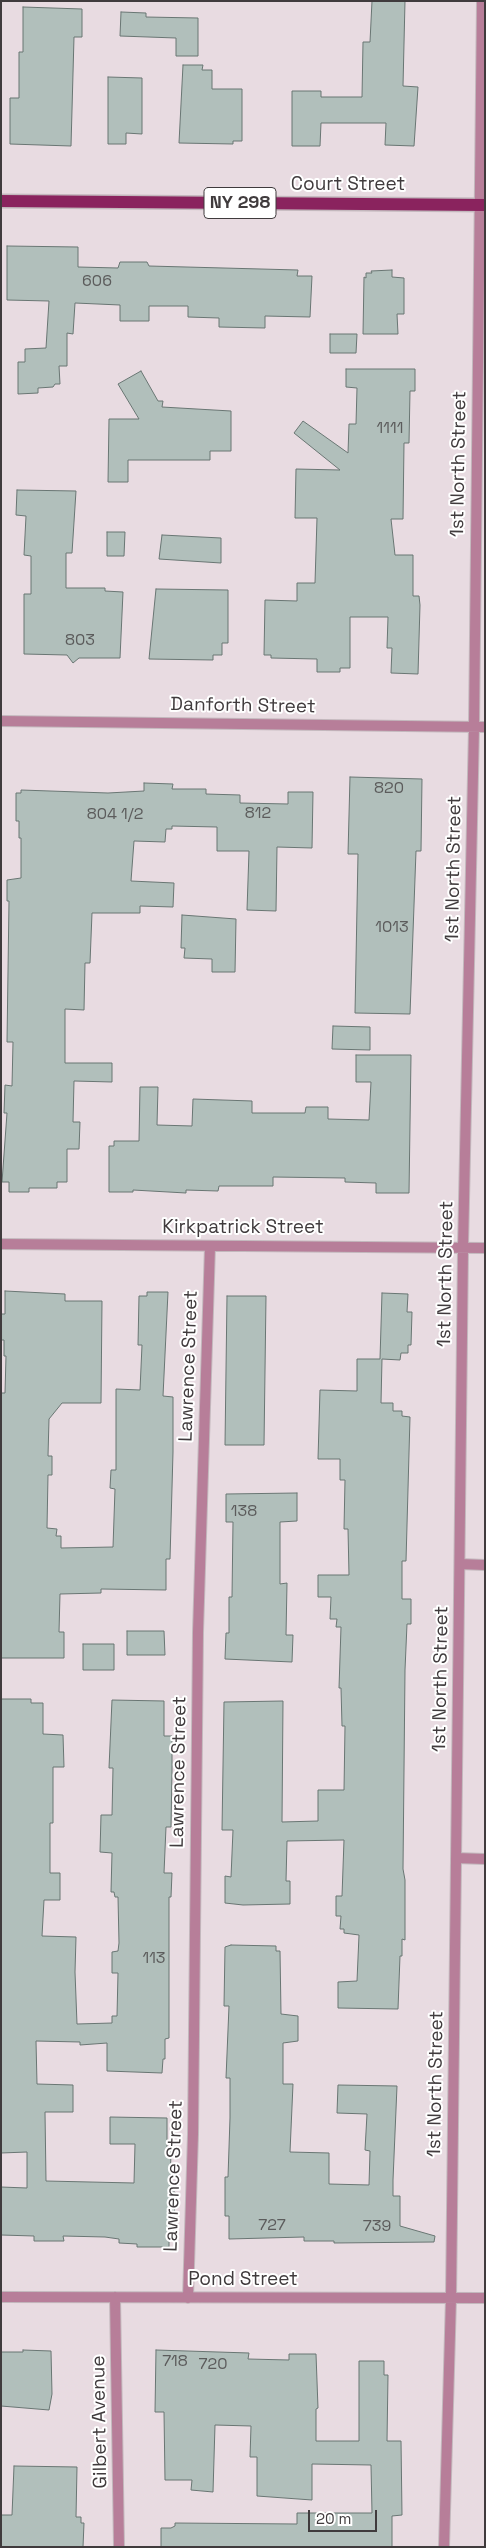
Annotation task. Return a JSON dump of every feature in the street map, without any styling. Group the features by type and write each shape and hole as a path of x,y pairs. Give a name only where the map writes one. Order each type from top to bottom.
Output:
{"main road":[{"name":"Court Street","path":"1,201 482,205"}],"street":[{"name":"1st North Street","path":"444,2547 451,2298 464,1248 482,205 482,1"},
{"name":"Danforth Street","path":"1,721 485,727"},
{"name":"Kirkpatrick Street","path":"1,1244 485,1248"},
{"name":"Lawrence Street","path":"188,2298 193,2134 198,1632 210,1246"},
{"path":"460,1564 485,1565"},
{"path":"456,1858 485,1859"},
{"name":"Pond Street","path":"1,2297 485,2298"},
{"name":"Gilbert Avenue","path":"115,2297 120,2547"}],"building":[{"path":"372,1 405,1 403,86 418,87 414,146 385,145 386,123 321,123 320,146 292,146 292,91 321,91 321,97 362,97 363,42 370,42"},
{"path":"23,7 82,9 82,37 74,37 71,146 10,144 10,98 19,98 19,52 23,52"},
{"path":"121,12 146,13 146,17 198,18 198,56 176,56 176,38 120,36"},
{"path":"183,65 203,65 202,70 212,70 212,89 242,89 242,141 233,141 233,144 179,143"},
{"path":"108,77 142,78 142,134 126,133 126,144 108,144"},
{"path":"7,246 78,247 78,267 118,268 120,262 147,262 149,266 298,270 297,276 312,276 310,317 265,316 265,328 219,327 219,318 188,317 188,306 149,306 149,321 120,321 120,305 75,303 73,334 67,333 67,366 59,366 60,384 55,384 53,387 38,388 38,393 18,394 18,362 25,362 25,349 46,348 49,301 7,300"},
{"path":"392,270 392,277 404,278 404,314 397,314 398,334 363,334 364,277 366,278 366,273 372,273 371,271"},
{"path":"330,334 357,334 356,353 330,353"},
{"path":"346,369 415,369 415,391 410,391 409,443 404,443 403,519 391,519 395,555 413,555 413,596 419,596 420,605 418,674 391,673 392,648 387,648 388,617 350,617 350,668 340,668 340,672 317,672 317,659 271,658 271,655 264,655 265,600 297,601 297,583 315,583 317,518 295,518 296,469 340,470 294,433 303,421 348,453 349,424 356,424 357,388 346,387"},
{"path":"141,371 158,401 163,401 162,407 231,411 231,451 210,451 210,460 128,460 128,482 108,482 109,419 139,419 118,384"},
{"path":"17,490 76,491 72,553 66,553 66,588 105,588 105,591 123,592 120,658 79,658 73,663 67,655 24,654 24,594 31,594 31,556 24,555 26,516 16,515"},
{"path":"107,532 125,532 124,556 107,556"},
{"path":"162,535 221,538 221,563 159,559"},
{"path":"156,589 228,590 228,643 222,643 222,655 213,655 213,660 149,659"},
{"path":"350,777 422,779 421,851 416,851 410,1014 355,1013 358,854 348,854"},
{"path":"144,783 173,784 172,789 206,789 206,794 240,795 240,803 288,804 288,792 313,792 312,848 277,847 276,911 247,910 249,851 217,851 217,827 172,826 172,829 166,829 165,842 134,841 131,881 174,883 173,907 140,906 140,913 92,913 90,963 85,963 84,1010 65,1009 65,1063 112,1063 112,1082 74,1081 73,1122 80,1122 79,1149 67,1149 67,1182 57,1182 57,1188 29,1188 29,1192 9,1192 9,1182 2,1182 7,1113 4,1113 5,1085 12,1086 13,1042 7,1042 9,901 7,901 7,880 21,878 21,838 19,838 19,821 16,821 16,793 21,793 21,790 108,793 144,791"},
{"path":"182,915 236,919 235,972 212,972 212,959 184,958 185,948 181,948"},
{"path":"333,1026 370,1027 370,1050 332,1049"},
{"path":"356,1055 411,1055 409,1193 376,1193 376,1183 345,1182 345,1178 273,1177 273,1186 219,1186 218,1191 186,1190 186,1193 133,1190 133,1192 109,1192 109,1146 114,1146 114,1141 139,1141 140,1087 158,1087 157,1125 192,1126 193,1099 252,1101 252,1113 305,1113 306,1107 328,1107 328,1119 369,1120 371,1082 356,1082"},
{"path":"5,1291 65,1294 65,1301 102,1301 101,1403 62,1403 49,1419 48,1456 52,1456 52,1475 48,1475 47,1528 57,1529 56,1536 61,1536 61,1548 113,1547 115,1489 110,1488 111,1470 116,1470 116,1389 140,1390 142,1345 138,1345 139,1296 147,1296 147,1292 168,1292 163,1396 173,1397 173,1452 170,1559 166,1559 166,1590 101,1589 101,1593 60,1594 59,1632 64,1632 64,1658 1,1658 1,1393 5,1393 6,1356 4,1356 4,1340 1,1340 1,1314 5,1314"},
{"path":"382,1293 408,1294 407,1312 412,1312 411,1345 408,1345 408,1353 401,1353 400,1360 382,1359 381,1403 393,1403 393,1411 402,1411 402,1416 410,1417 406,1561 402,1561 402,1599 411,1599 411,1624 407,1624 405,1670 403,1869 405,1880 405,1940 402,1939 402,1956 400,1956 398,2009 338,2008 338,1982 357,1981 359,1935 344,1933 344,1929 340,1929 341,1916 336,1916 336,1896 342,1896 344,1840 287,1841 286,1881 290,1881 290,1904 243,1905 225,1903 225,1876 231,1877 233,1830 222,1830 224,1702 283,1701 282,1822 318,1821 318,1790 344,1790 345,1726 342,1726 341,1688 339,1688 341,1627 336,1627 337,1619 330,1619 331,1597 318,1597 318,1575 349,1575 348,1529 344,1529 345,1480 340,1480 340,1459 318,1459 320,1390 357,1391 357,1359 380,1359"},
{"path":"227,1296 266,1296 264,1445 225,1445"},
{"path":"297,1493 297,1521 280,1522 280,1584 287,1583 286,1635 293,1635 292,1662 225,1659 226,1633 229,1633 229,1597 232,1597 233,1522 226,1522 226,1494"},
{"path":"127,1631 164,1631 165,1655 127,1655"},
{"path":"83,1644 114,1644 114,1670 83,1670"},
{"path":"1,1699 31,1699 31,1703 43,1703 43,1734 63,1735 64,1767 53,1767 53,1823 50,1823 50,1873 60,1873 60,1900 44,1900 42,1936 76,1937 77,2024 112,2023 112,2016 117,2016 118,1973 112,1973 112,1952 118,1951 119,1943 118,1897 115,1897 114,1892 111,1892 112,1853 100,1852 101,1815 112,1815 113,1768 109,1768 112,1700 164,1701 164,1736 172,1736 172,1770 171,1827 166,1827 164,1873 172,1873 171,1897 169,1897 169,2038 165,2039 165,2059 163,2059 162,2073 107,2071 107,2043 80,2045 80,2042 36,2041 37,2084 73,2085 73,2112 45,2112 46,2181 134,2183 135,2144 110,2144 110,2117 167,2118 167,2151 171,2151 170,2188 172,2188 172,2192 175,2192 174,2232 169,2232 169,2247 137,2247 137,2244 119,2243 119,2239 105,2237 63,2236 64,2241 34,2241 34,2236 1,2235 1,2187 27,2188 27,2152 1,2153"},
{"path":"231,1945 276,1946 276,1951 280,1951 281,2014 298,2016 298,2041 283,2043 283,2084 293,2084 290,2152 329,2153 329,2184 369,2185 370,2151 365,2150 367,2114 337,2113 338,2085 397,2086 393,2196 400,2196 400,2226 435,2236 434,2242 334,2243 334,2241 304,2241 304,2237 229,2239 229,2216 225,2216 225,2177 228,2177 230,2118 230,2078 226,2078 229,2006 224,2006 225,1947"},
{"path":"23,2350 51,2351 52,2394 49,2410 1,2406 1,2352 23,2352"},
{"path":"156,2350 249,2353 248,2359 289,2360 289,2354 316,2354 318,2408 316,2409 316,2441 359,2441 359,2361 384,2361 384,2375 388,2375 387,2441 401,2441 402,2515 392,2516 392,2547 161,2547 161,2528 171,2528 175,2526 175,2523 297,2524 297,2513 372,2513 371,2465 312,2464 312,2500 257,2496 257,2457 250,2457 251,2426 215,2425 213,2492 191,2490 192,2480 165,2480 164,2412 155,2412"},
{"path":"14,2466 77,2467 76,2517 81,2517 81,2523 84,2523 83,2547 1,2547 1,2515 12,2515"}]}
